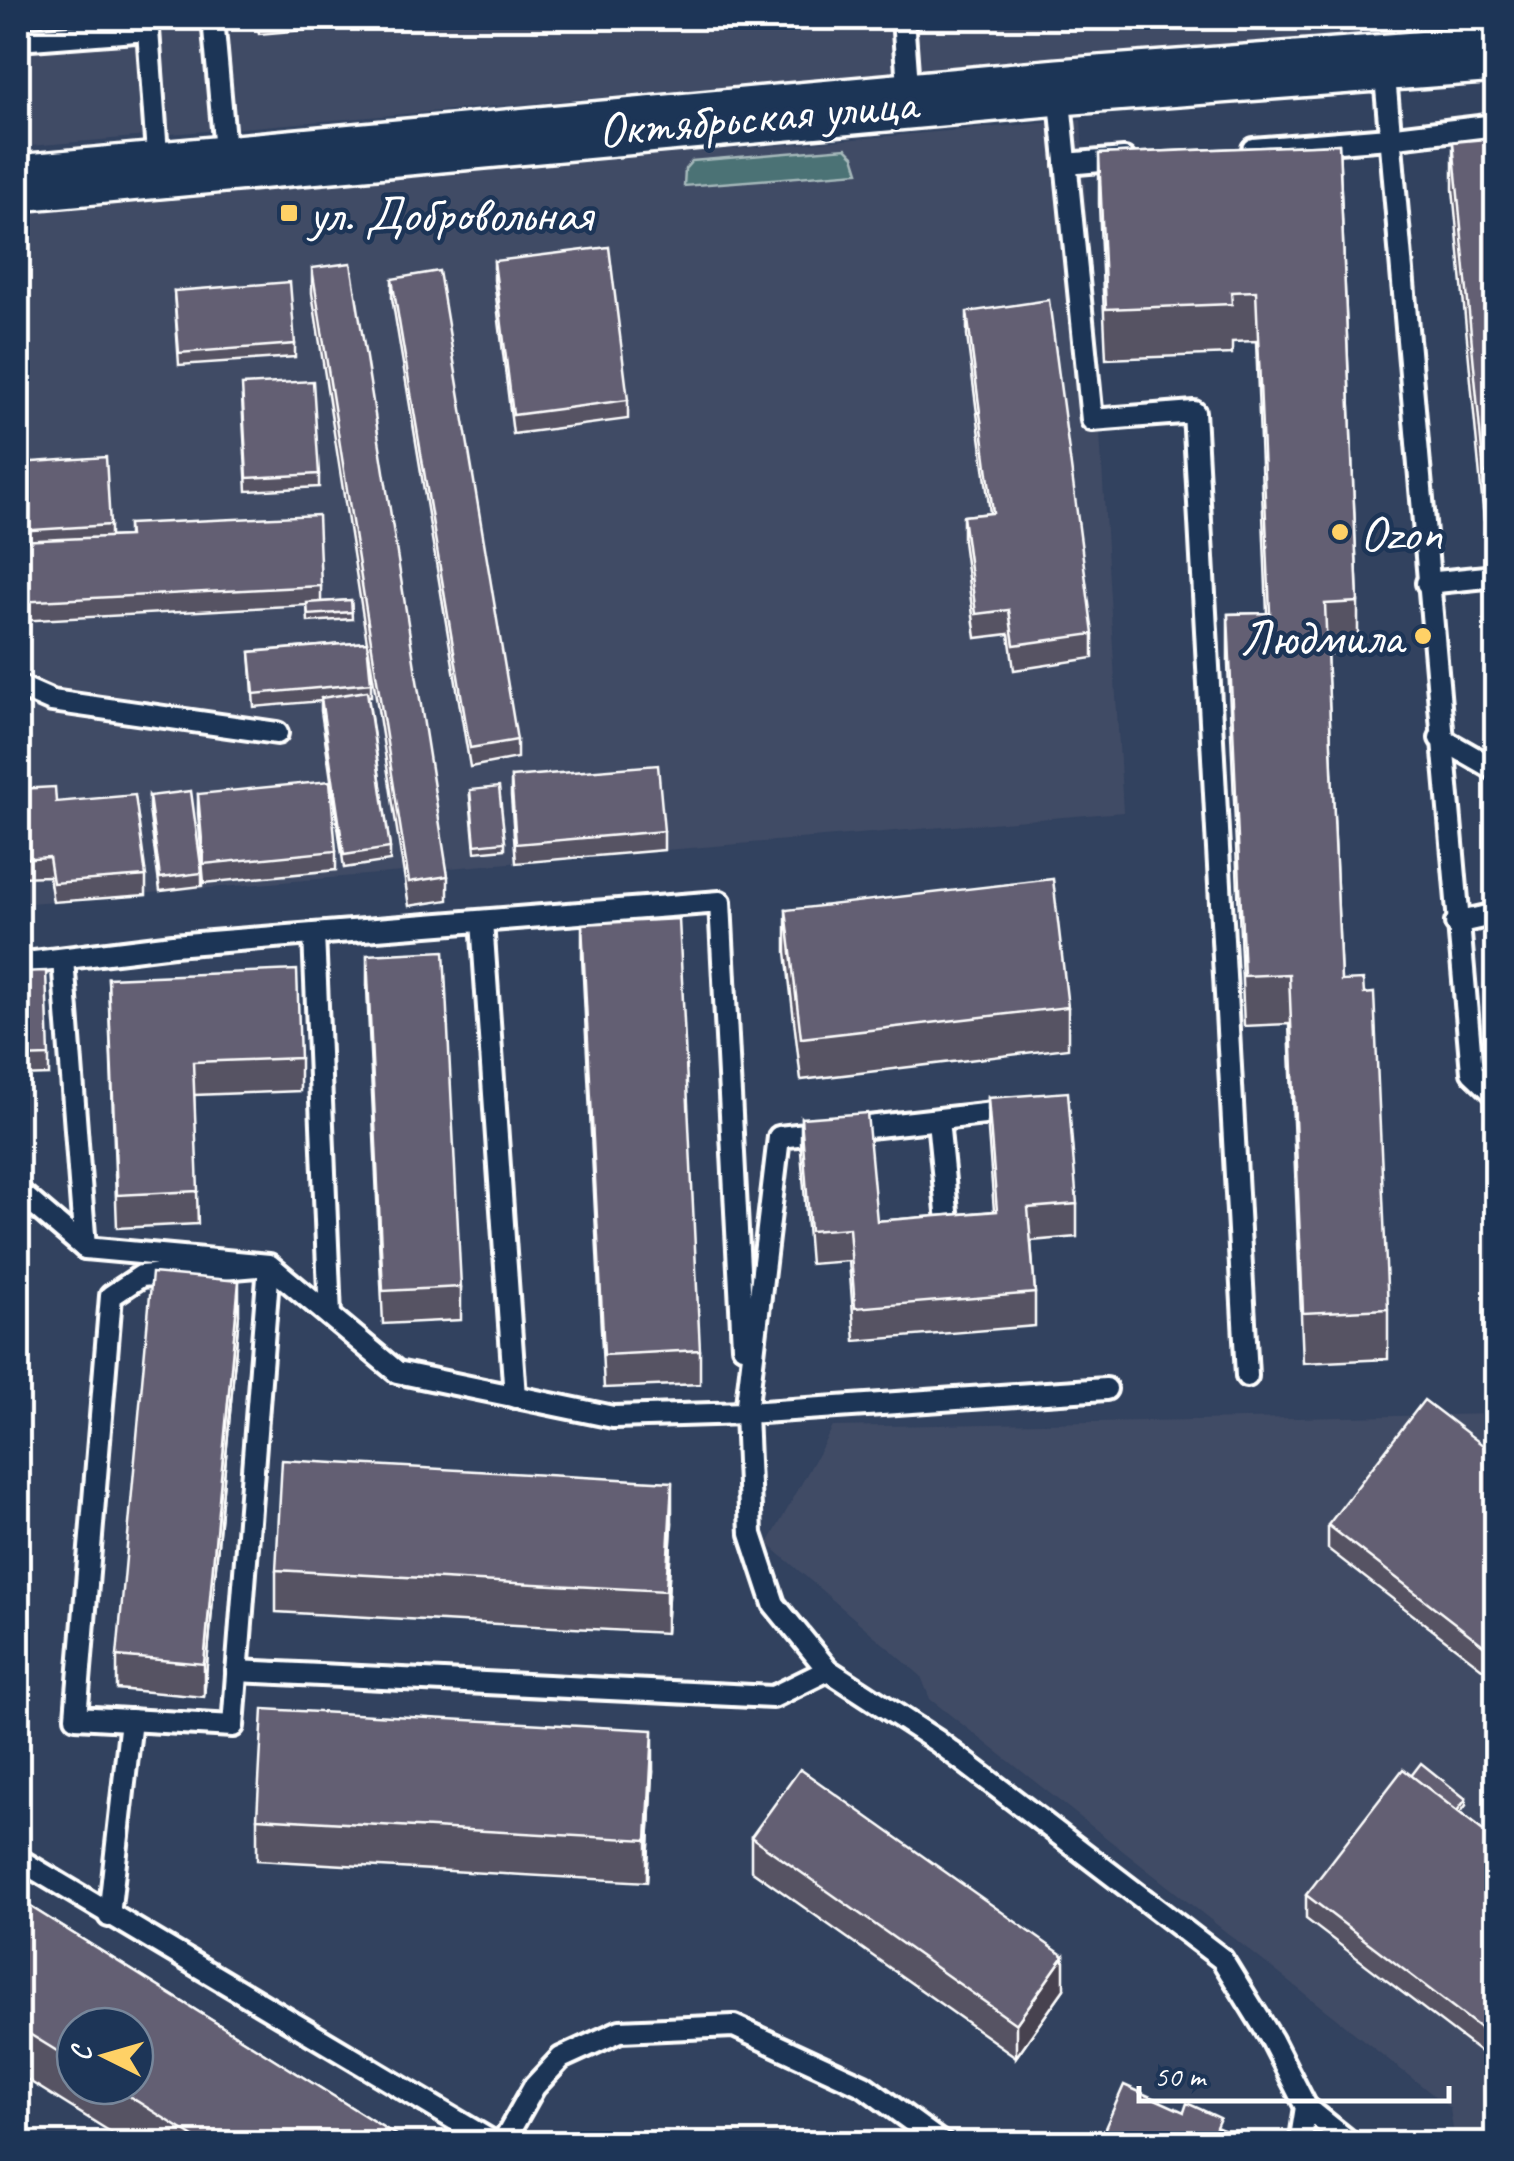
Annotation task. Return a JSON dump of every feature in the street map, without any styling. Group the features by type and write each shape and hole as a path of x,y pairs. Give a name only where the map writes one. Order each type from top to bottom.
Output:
{"main road":[{"name":"Октябрьская улица","path":"18,183 1058,87 1496,54"}],"lane":[{"path":"213,18 226,164"},
{"path":"903,18 909,101"},
{"path":"18,40 148,30 158,170"},
{"path":"1384,63 1472,1072 1496,1095"},
{"path":"1058,87 1092,420 1194,412 1247,1376"},
{"path":"1237,150 1496,125"},
{"path":"1066,164 1142,158"},
{"path":"1427,582 1496,576"},
{"path":"18,686 52,701 277,732"},
{"path":"1440,738 1496,770"},
{"path":"18,964 173,945 720,902 751,1534 774,1604 828,1670 937,1741 1222,1959 1272,2040 1306,2107 1352,2144"},
{"path":"1456,923 1496,914"},
{"path":"482,921 514,1397"},
{"path":"314,934 330,1316"},
{"path":"64,958 85,1248"},
{"path":"746,1413 778,1138 1028,1110"},
{"path":"938,1120 950,1243"},
{"path":"18,1192 85,1248 269,1265 397,1372 614,1418 1106,1389"},
{"path":"269,1265 233,1726 76,1717 111,1296 141,1276 269,1265"},
{"path":"237,1671 773,1697 828,1670"},
{"path":"109,1916 130,1720"},
{"path":"18,1859 499,2144 534,2087 562,2058 620,2030 717,2026 734,2026 864,2086 943,2144"},
{"path":"1300,2144 1306,2107"}],"shaded area":[{"path":"18,18 1496,18 1496,21 18,147"},
{"path":"1081,120 1123,812 18,904 18,209"},
{"path":"1496,1414 1496,2143 1455,2143 1450,2108 930,1699 921,1676 768,1544 833,1427"}],"green space":[{"path":"846,148 854,156 859,172 684,186 685,169 692,161"}],"building":[{"path":"1496,138 1496,472 1484,473 1453,142"},
{"path":"1339,144 1358,602 1325,604 1341,981 1363,980 1364,994 1374,993 1388,1309 1303,1313 1289,974 1244,976 1228,614 1270,613 1256,291 1231,292 1232,304 1106,309 1099,154"},
{"path":"609,247 628,400 513,415 494,261"},
{"path":"351,263 448,876 409,882 312,268"},
{"path":"439,271 517,740 470,748 392,279"},
{"path":"290,282 295,344 179,353 174,291"},
{"path":"1049,300 1093,634 1014,645 1009,610 976,614 963,516 993,513 967,312"},
{"path":"313,381 319,474 247,478 242,385"},
{"path":"106,457 110,525 18,531 18,463"},
{"path":"318,515 321,586 18,602 18,541 129,536 128,524"},
{"path":"351,600 352,612 308,615 307,603"},
{"path":"367,642 371,683 254,694 250,652"},
{"path":"367,691 390,848 344,855 321,698"},
{"path":"658,765 664,831 516,844 511,777"},
{"path":"330,781 336,851 204,864 198,794"},
{"path":"55,787 56,802 135,795 146,876 53,883 49,857 18,859 18,789"},
{"path":"499,787 505,842 475,845 470,790"},
{"path":"191,791 202,873 160,878 149,796"},
{"path":"1053,879 1068,1007 801,1038 786,910"},
{"path":"679,919 700,1350 604,1355 582,924"},
{"path":"444,951 461,1287 383,1291 367,955"},
{"path":"297,970 300,1058 193,1062 198,1191 117,1195 108,978"},
{"path":"46,971 49,1056 18,1057 18,972"},
{"path":"1068,1092 1077,1204 1028,1208 1035,1293 855,1308 849,1228 810,1231 801,1118 867,1113 877,1221 997,1211 988,1098"},
{"path":"18,1197 24,1198 18,1368"},
{"path":"152,1273 239,1281 204,1664 117,1656"},
{"path":"1424,1400 1496,1455 1496,1655 1328,1525"},
{"path":"282,1460 672,1482 666,1591 276,1570"},
{"path":"263,1709 653,1730 647,1840 257,1818"},
{"path":"1421,1763 1466,1799 1457,1811 1411,1776"},
{"path":"800,1769 1064,1956 1016,2024 751,1837"},
{"path":"1403,1769 1496,1841 1496,2040 1306,1895"},
{"path":"18,1899 410,2144 205,2144 145,2106 155,2106 155,2006 55,2006 55,2050 18,2027"},
{"path":"1124,2085 1184,2112 1187,2103 1220,2118 1216,2127 1240,2137 1237,2144 1098,2144"}],"place":[{"name":"ул. Добровольная","path":"289,213"},
{"name":"Ozon","path":"1340,532"},
{"name":"Людмила","path":"1423,636"}]}
